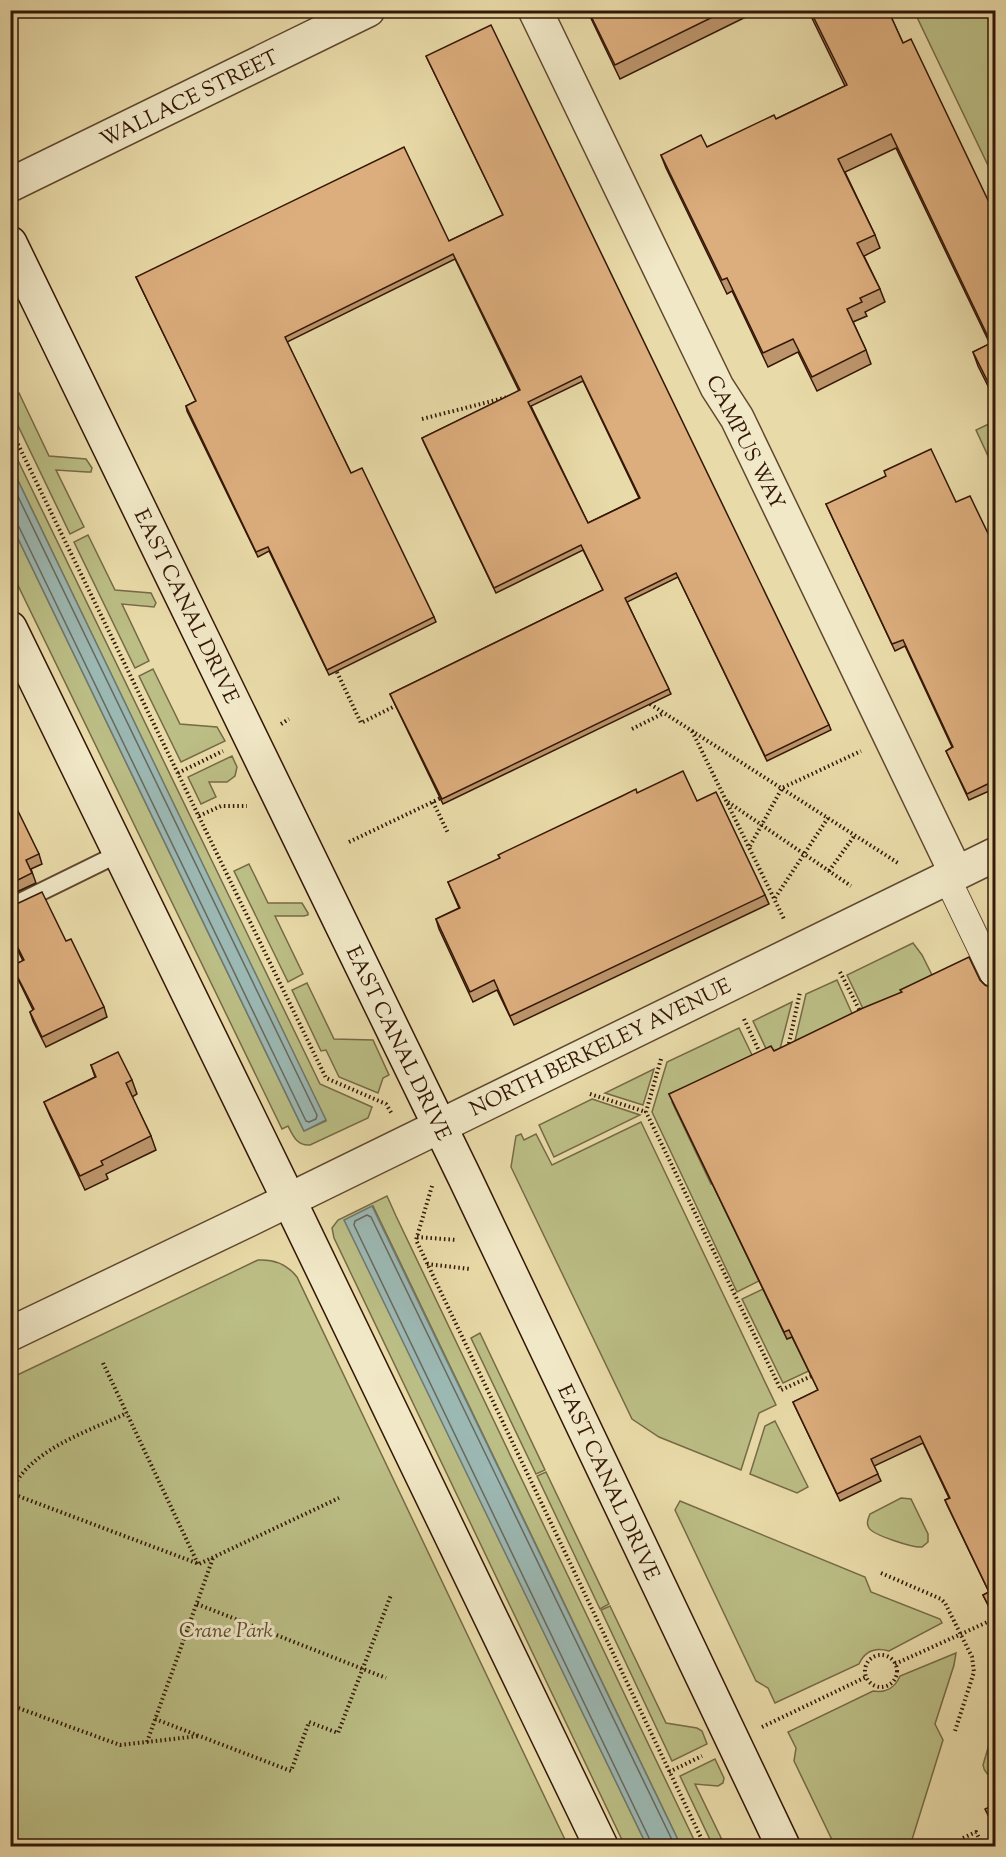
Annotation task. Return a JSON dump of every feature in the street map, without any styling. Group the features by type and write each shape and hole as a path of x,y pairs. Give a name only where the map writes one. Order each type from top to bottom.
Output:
{"main road":[{"name":"WALLACE STREET","path":"10,185 368,10"},
{"name":"CAMPUS WAY","path":"535,10 717,387 737,418 951,876"},
{"name":"EAST CANAL DRIVE","path":"10,243 440,1126 783,1846"},
{"path":"10,628 290,1200 601,1846"},
{"name":"NORTH BERKELEY AVENUE","path":"10,1334 290,1200 996,854"}],"street":[{"name":"CAMPUS WAY","path":"951,876 996,980"}],"lane":[{"path":"10,907 120,853"}],"path":[{"path":"422,419 515,395"},
{"path":"10,428 326,1078 386,1104 389,1108"},
{"path":"330,658 361,723 401,703"},
{"path":"654,695 646,699 650,704 898,863"},
{"path":"632,729 665,713"},
{"path":"692,730 784,919"},
{"path":"178,773 229,748"},
{"path":"749,847 782,788 867,748"},
{"path":"349,842 445,795 442,790"},
{"path":"433,801 448,833"},
{"path":"727,801 851,886"},
{"path":"199,816 221,806 255,806"},
{"path":"775,899 828,818"},
{"path":"830,871 855,835"},
{"path":"840,972 862,1016"},
{"path":"788,1049 800,992"},
{"path":"744,1019 762,1058"},
{"path":"661,1059 646,1112 781,1390 822,1371"},
{"path":"590,1094 646,1112"},
{"path":"430,1190 416,1240 705,1846"},
{"path":"417,1237 464,1241"},
{"path":"427,1264 477,1269"},
{"path":"102,1364 199,1564"},
{"path":"127,1413 49,1451 21,1474 11,1493 199,1564 339,1498"},
{"path":"147,1742 214,1557"},
{"path":"881,1573 941,1599 972,1657 974,1672 955,1731"},
{"path":"155,1719 291,1771 309,1722 338,1733 391,1595"},
{"path":"197,1604 386,1678"},
{"path":"895,1664 994,1619"},
{"path":"883,1655 895,1664 897,1669 895,1678 888,1685 873,1684 866,1677 866,1666 872,1657 883,1655"},
{"path":"760,1728 866,1677"},
{"path":"10,1705 120,1745 199,1736"},
{"path":"669,1772 711,1751"},
{"path":"963,1838 976,1832 983,1846"}],"green space":[{"path":"914,11 995,11 995,180"},
{"path":"19,393 49,456 86,459 92,468 91,472 56,470 84,527 70,534 11,411 11,398"},
{"path":"995,421 995,471 976,430"},
{"path":"11,446 320,1084 372,1107 368,1118 310,1145 299,1142 288,1126 282,1129 11,571 11,524 304,1131 326,1121 11,466"},
{"path":"88,535 115,590 151,593 156,603 154,607 122,604 149,661 135,668 74,542"},
{"path":"153,669 180,724 217,727 225,741 181,762 139,676"},
{"path":"232,756 237,767 235,776 227,782 209,782 216,797 201,804 188,777"},
{"path":"249,864 268,903 302,903 308,913 304,916 275,916 303,974 288,982 234,871"},
{"path":"913,943 933,977 901,992 956,1107 866,1015 847,975"},
{"path":"837,980 855,1020 794,1045 806,994"},
{"path":"307,983 334,1039 373,1040 389,1075 383,1078 378,1093 339,1077 326,1050 321,1051 292,990"},
{"path":"792,1002 780,1049 769,1055 753,1021"},
{"path":"739,1028 753,1057 672,1102 711,1184 719,1181 759,1281 737,1292 652,1112 667,1062"},
{"path":"654,1069 643,1105 605,1093"},
{"path":"592,1099 640,1115 554,1157 539,1125"},
{"path":"641,1122 776,1405 759,1413 741,1470 659,1437 632,1419 511,1167 516,1136 521,1134 524,1140 536,1134 552,1165"},
{"path":"387,1196 697,1846 681,1846 373,1206 345,1220 647,1846 625,1846 334,1238 332,1228 338,1220"},
{"name":"Crane Park","path":"258,1260 280,1263 297,1277 568,1846 11,1846 11,1378"},
{"path":"763,1289 787,1339 792,1337 811,1370 783,1383 742,1299"},
{"path":"480,1333 545,1470 536,1474 471,1338"},
{"path":"775,1421 808,1487 797,1493 750,1474 765,1426"},
{"path":"546,1472 609,1604 600,1609 537,1476"},
{"path":"901,1498 911,1499 928,1534 928,1542 922,1547 885,1537 872,1531 868,1526 870,1514"},
{"path":"680,1501 865,1577 871,1592 940,1619 942,1623 889,1651 871,1651 859,1664 775,1703 768,1688 756,1681 675,1510"},
{"path":"610,1606 666,1723 697,1728 702,1731 707,1744 672,1761 601,1610"},
{"path":"956,1653 935,1724 943,1740 910,1846 835,1846 794,1761 796,1748 788,1732 873,1691 889,1689 900,1676"},
{"path":"995,1724 996,1777 990,1776 984,1770 983,1765"},
{"path":"715,1759 724,1778 723,1783 718,1786 695,1784 725,1846 713,1846 680,1776"}],"water":[{"path":"11,466 326,1120 304,1131 11,524"},
{"path":"372,1206 681,1846 647,1846 344,1220"}],"building":[{"path":"588,10 727,10 615,65"},
{"path":"810,10 888,10 903,43 911,39 996,217 996,383 990,386 973,352 991,343 891,134 838,159 875,235 857,243 880,289 860,298 862,302 847,309 866,350 812,377 793,339 763,353 727,278 722,280 661,155 701,135 707,147 774,115 776,119 847,85"},
{"path":"491,25 829,725 765,756 676,573 625,598 669,689 442,799 390,694 603,590 581,545 494,588 422,438 520,390 453,254 285,337 351,473 362,468 434,617 327,670 268,547 256,552 186,406 196,401 136,277 404,147 449,241 503,215 426,56","holes":["581,376 640,498 588,523 528,402"]},
{"path":"931,449 956,502 970,496 996,550 996,780 967,794 946,751 953,747 903,640 892,644 826,504 886,476 884,471"},
{"path":"683,771 697,801 716,792 765,895 510,1016 494,980 470,992 436,919 460,908 448,882 500,858 498,855 636,789 637,793"},
{"path":"18,811 39,854 26,860 32,873 10,884 10,812 12,814"},
{"path":"42,892 66,941 71,939 104,1007 42,1037 30,1012 34,1009 12,966 24,960 10,932 10,907"},
{"path":"969,957 980,980 985,985 996,987 996,1620 983,1595 989,1592 945,1500 950,1498 920,1436 871,1459 878,1474 837,1494 793,1402 818,1390 789,1330 784,1332 669,1094 771,1046 774,1051 902,992 900,990"},
{"path":"118,1052 132,1080 126,1083 151,1136 101,1161 103,1165 80,1176 44,1102 96,1077 91,1065"},
{"path":"996,1804 996,1831 985,1809"}]}
